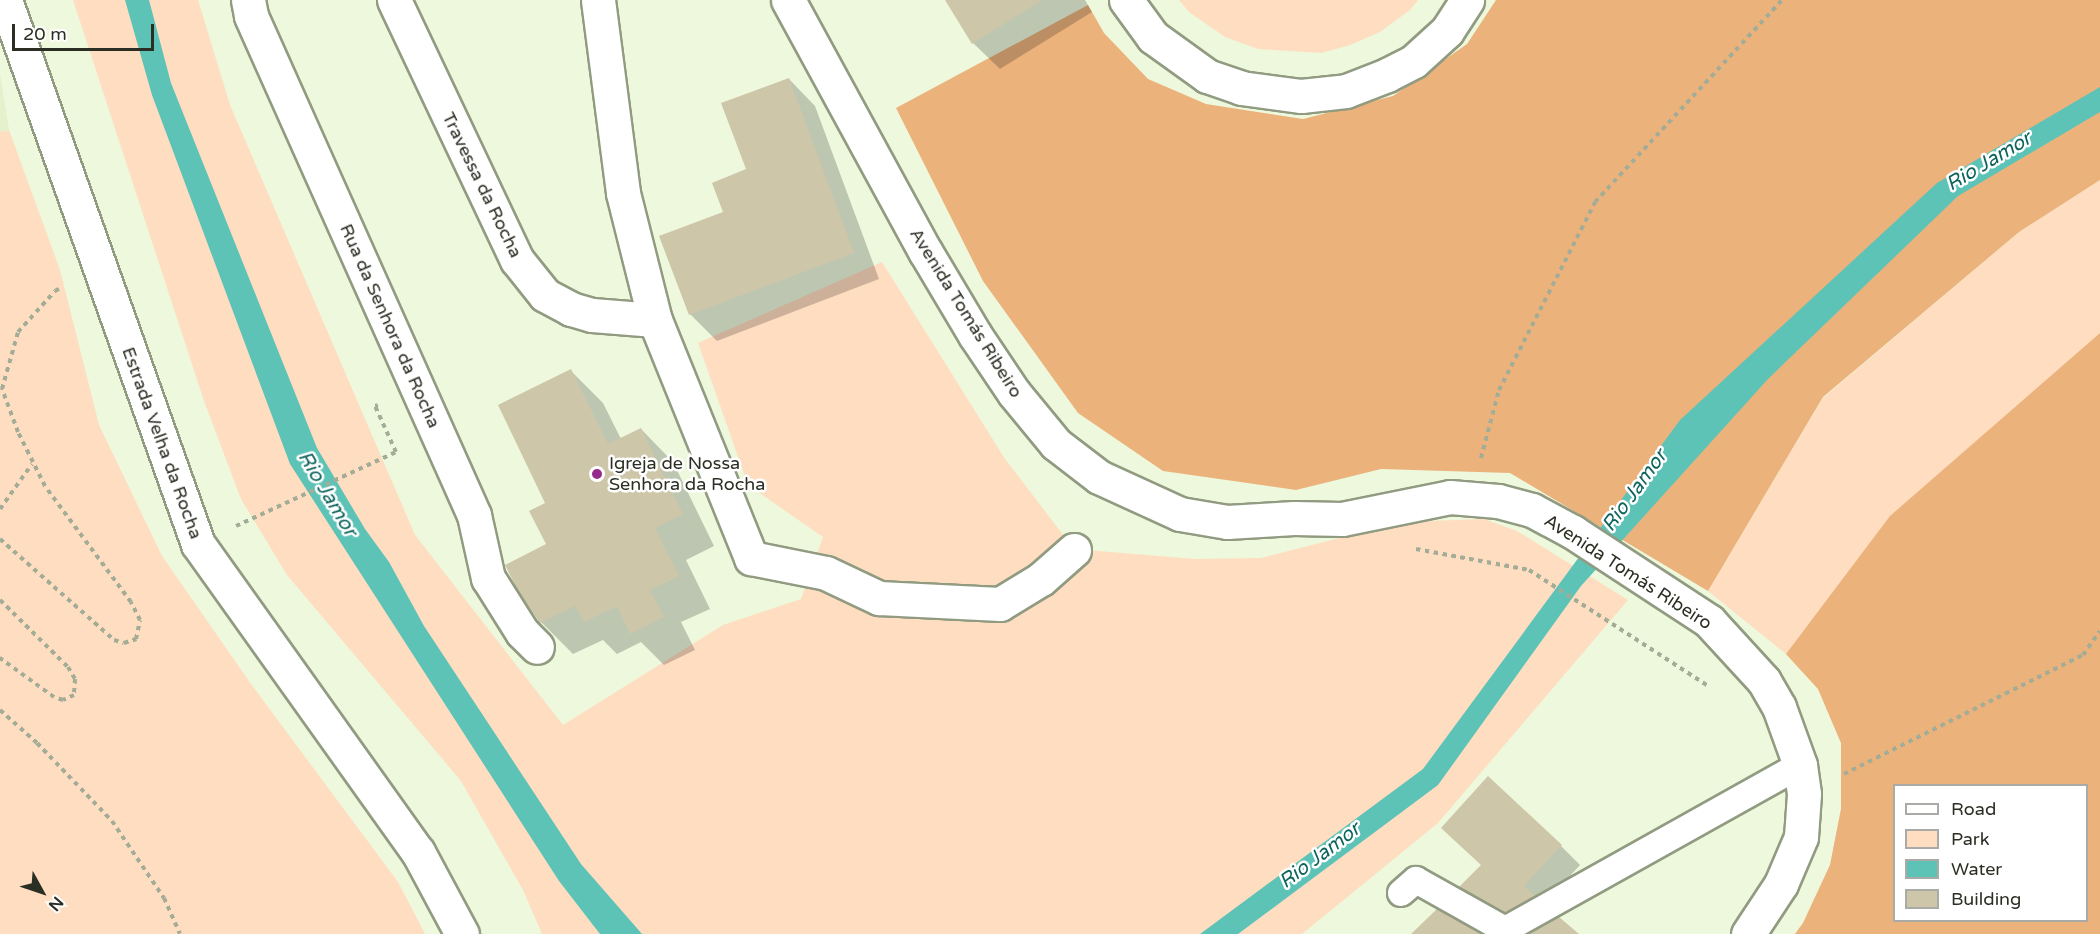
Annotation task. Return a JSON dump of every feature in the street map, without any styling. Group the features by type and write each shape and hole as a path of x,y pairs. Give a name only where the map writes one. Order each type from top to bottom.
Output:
{"street":[{"name":"Estrada Velha da Rocha","path":"5,0 99,270 198,543 418,852 462,934"},
{"name":"Rua da Senhora da Rocha","path":"248,0 251,16 474,515 488,578 522,632 537,647"},
{"name":"Travessa da Rocha","path":"394,0 517,260 545,296 571,309 592,315 655,320"},
{"path":"598,0 623,193 655,320 751,558 826,573 879,598 1000,604 1041,579 1074,549"},
{"name":"Avenida Tomás Ribeiro","path":"788,0 920,241 975,335 1014,393 1056,444 1099,477 1180,514 1227,522 1294,518 1342,519 1439,499 1484,500 1532,510 1573,532 1708,621 1764,681 1779,706 1802,780 1801,837 1781,884 1748,934"},
{"path":"1126,0 1153,37 1207,76 1242,88 1301,96 1346,91 1387,75 1414,61 1447,32 1467,0"}],"lane":[{"path":"1401,893 1416,880 1505,930 1802,780"}],"path":[{"path":"1484,500 1499,390 1594,202 1782,0"},
{"path":"0,539 114,640 124,643 135,639 140,620 131,602 45,486 32,464 2,388 18,332 55,291 99,270"},
{"path":"198,543 396,452 375,406"},
{"path":"0,508 32,464"},
{"path":"1407,547 1529,570 1713,689"},
{"path":"0,600 68,667 75,680 74,695 63,700 54,697 0,658"},
{"path":"1802,780 2083,655 2100,631"},
{"path":"0,710 37,743 112,821 164,898 180,934"}],"shaded area":[{"path":"1496,0 2100,0 2100,180 2019,232 1823,397 1708,591 1510,473 1381,469 1296,490 1163,471 1078,413 983,281 896,108 1088,5 1104,33 1148,79 1206,104 1303,119 1393,96 1467,44"},
{"path":"0,74 9,130 0,132"},
{"path":"2100,333 2100,934 1795,934 1803,923 1830,865 1841,809 1841,743 1818,689 1786,654 1890,516"}],"green space":[{"path":"73,0 198,0 230,105 415,535 563,725 723,625 801,599 823,537 748,485 698,343 882,262 1005,459 1074,549 1194,559 1261,558 1402,522 1484,519 1517,531 1628,600 1438,823 1302,934 542,934 523,890 461,781 287,575 241,499 204,401"},
{"path":"1179,0 1418,0 1410,10 1380,32 1350,45 1321,53 1258,49 1225,37 1189,12"},
{"path":"9,130 60,270 99,425 162,556 251,684 398,882 425,934 0,934 0,132"},
{"path":"2100,180 2100,934 1795,934 1803,923 1830,865 1841,809 1841,743 1818,689 1786,654 1708,591 1823,398 2019,232"}],"water":[{"name":"Rio Jamor","path":"125,0 149,0 171,83 317,448 365,529 389,562 424,626 581,864 642,934 600,934 559,881 290,464 152,95"},
{"name":"Rio Jamor","path":"2100,87 2100,112 1958,196 1768,379 1581,586 1438,785 1238,934 1200,934 1423,769 1680,420 1937,183"}],"building":[{"path":"945,0 1042,0 972,44"},
{"path":"789,78 854,253 689,315 659,236 723,212 712,183 746,169 721,103"},
{"name":"Igreja de Nossa Senhora da Rocha","path":"571,369 608,444 641,428 683,514 655,528 679,576 650,590 664,617 630,634 617,606 584,622 575,606 540,623 518,591 505,565 546,544 529,511 545,503 498,405"},
{"path":"1488,776 1562,845 1524,886 1535,896 1505,913 1459,887 1481,865 1441,828"},
{"path":"1437,909 1481,934 1411,934"},
{"path":"1559,917 1579,934 1529,934"}],"place":[{"name":"Igreja de Nossa Senhora da Rocha","path":"597,474"}]}
